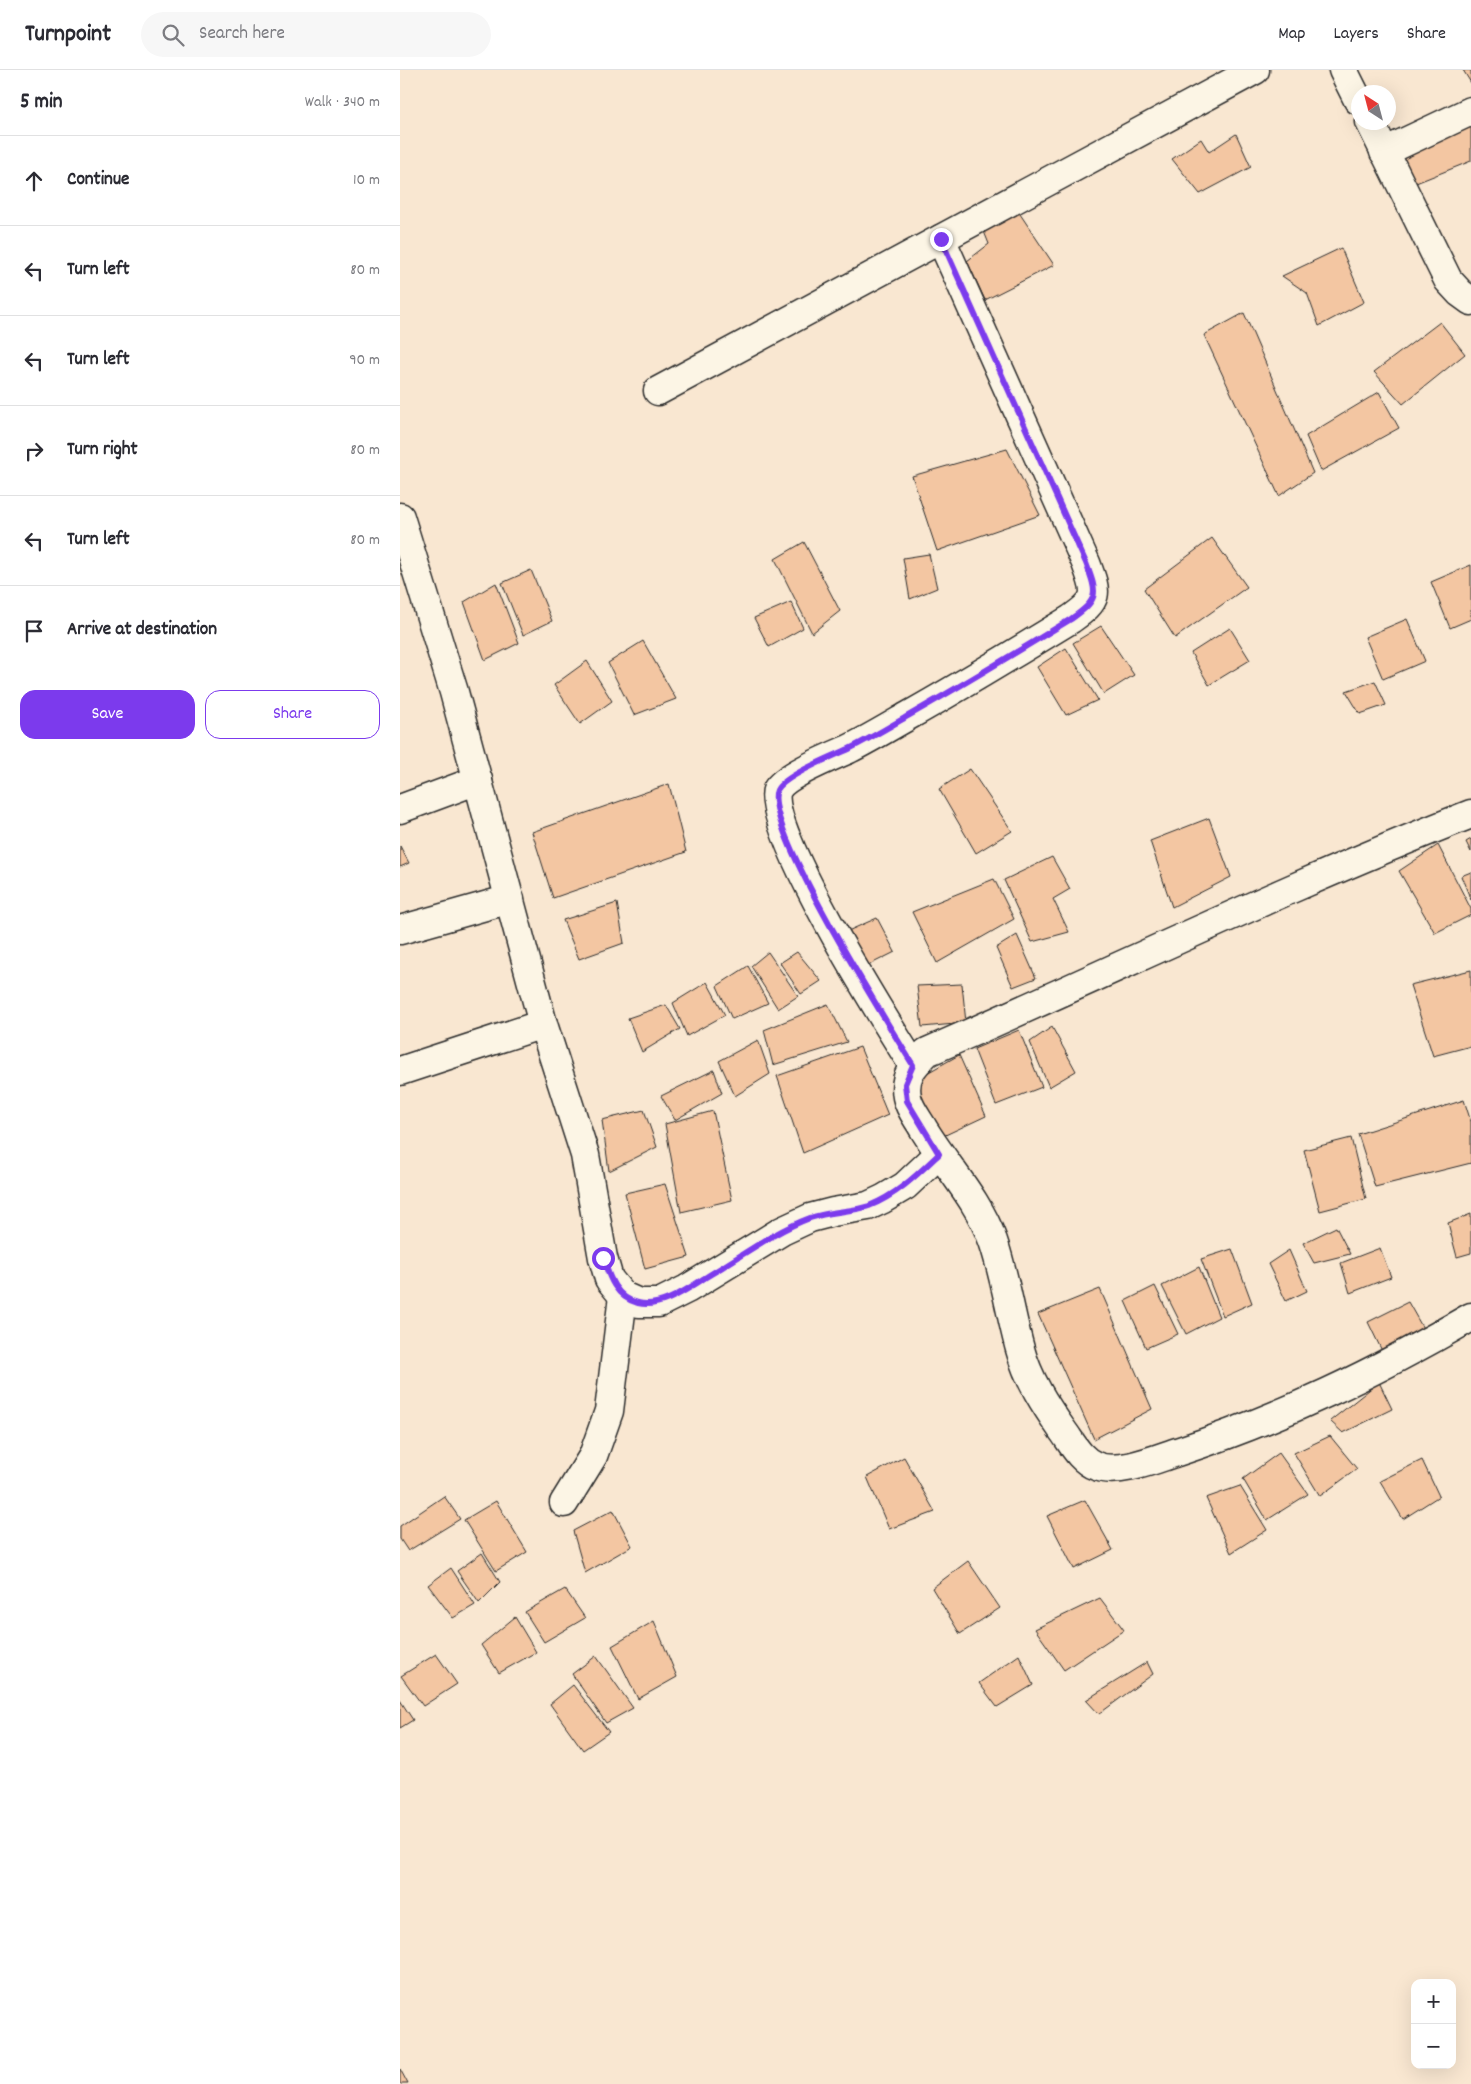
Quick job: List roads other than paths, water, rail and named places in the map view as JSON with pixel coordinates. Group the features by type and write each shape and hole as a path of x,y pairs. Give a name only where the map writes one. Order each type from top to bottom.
{"street":[{"path":"658,391 1255,70"},
{"path":"1343,70 1351,86"},
{"path":"1384,152 1471,111"},
{"path":"1374,130 1448,280 1460,293 1471,301"},
{"path":"913,1065 853,968 797,861 774,803 777,789 790,778 853,747 947,694 1071,619 1088,606 1094,596 1094,584 1086,563 941,239"},
{"path":"400,517 454,692 543,1024 585,1155 603,1258 609,1279 623,1296 639,1303 659,1302 687,1289 782,1231 810,1218 868,1206 883,1199 904,1186 939,1154"},
{"path":"400,809 478,780"},
{"path":"1471,814 1262,903 1066,992 927,1052 913,1065 905,1084 907,1101 939,1154 982,1214 993,1242 1020,1350 1031,1379 1044,1403 1079,1454 1096,1466 1114,1468 1141,1464 1235,1434 1356,1380 1471,1317"},
{"path":"400,930 510,899"},
{"path":"400,1071 543,1024"},
{"path":"564,1503 593,1456 610,1411 623,1296"}]}
